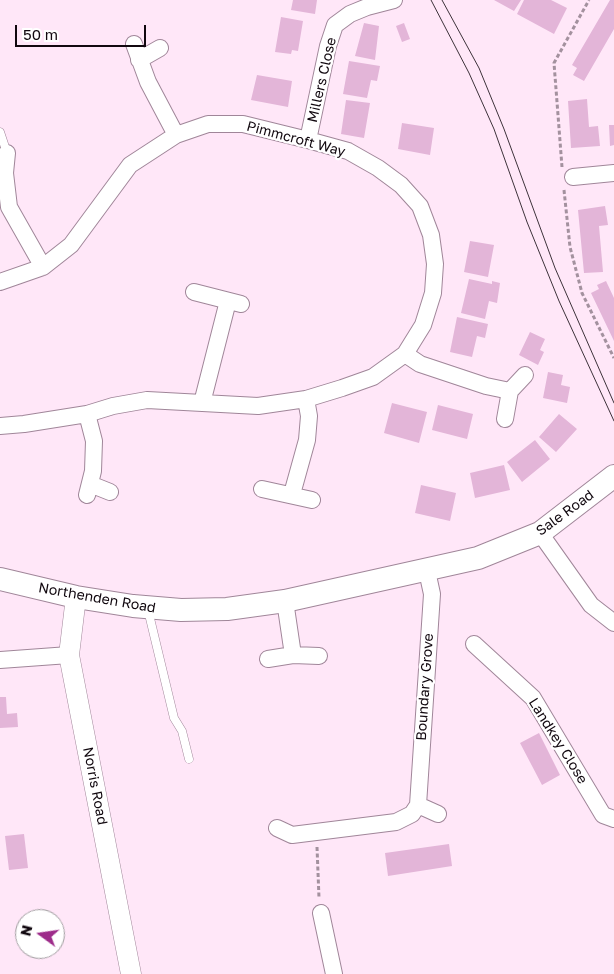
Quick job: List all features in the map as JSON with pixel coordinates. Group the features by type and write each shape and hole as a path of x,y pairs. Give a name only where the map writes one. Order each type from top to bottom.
{"main road":[{"name":"Sale Road","path":"457,564 478,558 540,533 614,476"},
{"name":"Northenden Road","path":"0,579 76,597 147,608 181,610 227,609 285,601 457,564"}],"street":[{"name":"Millers Close","path":"308,140 328,46 335,25 358,10 394,0"},
{"path":"134,44 139,60 176,135"},
{"path":"139,60 160,48"},
{"name":"Pimmcroft Way","path":"0,282 43,267 71,245 130,165 176,135 208,124 243,124 308,140 348,151 378,168 401,185 420,206 431,235 435,264 433,293 423,324 405,354 373,377 306,398 258,406 148,400 113,406 87,414 0,426"},
{"path":"7,153 3,174 10,207 43,267"},
{"path":"573,177 614,173"},
{"path":"194,292 235,303 202,404"},
{"path":"405,354 420,364 510,392"},
{"path":"505,419 510,392 526,374"},
{"path":"292,494 306,440 309,416 306,398"},
{"path":"87,414 94,441 89,490 110,492"},
{"path":"262,489 292,494 312,500"},
{"path":"540,533 591,605 614,622"},
{"name":"Boundary Grove","path":"418,805 432,594 426,571"},
{"name":"Norris Road","path":"76,597 70,655 131,974"},
{"path":"285,601 293,655"},
{"name":"Landkey Close","path":"474,644 533,698 603,815 614,819"},
{"path":"0,660 70,655"},
{"path":"268,659 293,655 319,656"},
{"path":"277,828 292,835 396,822 412,814 418,805 438,814"},
{"path":"322,913 334,974"}],"lane":[{"path":"0,132 7,153"},
{"path":"147,608 174,718 182,731 188,759"}],"path":[{"path":"315,832 322,913"}],"building":[{"path":"293,0 317,0 315,14 291,10"},
{"path":"494,0 521,0 514,11"},
{"path":"524,0 551,0 567,8 554,34 517,14"},
{"path":"610,0 614,0 614,29 584,81 573,75 577,68 572,65"},
{"path":"281,17 303,21 298,51 292,50 291,54 275,52"},
{"path":"364,23 379,26 375,60 355,56"},
{"path":"404,23 410,39 402,42 396,26"},
{"path":"349,61 380,66 377,81 371,80 367,98 343,94"},
{"path":"257,75 292,81 288,107 251,100"},
{"path":"587,99 589,127 598,126 600,146 571,148 568,101"},
{"path":"346,100 370,103 364,138 341,134"},
{"path":"402,123 434,128 430,155 398,149"},
{"path":"609,125 614,125 614,145 610,146"},
{"path":"605,206 608,225 599,226 603,272 584,273 578,210"},
{"path":"470,241 494,245 488,277 464,272"},
{"path":"469,279 492,284 492,281 500,283 497,303 489,301 485,319 461,313"},
{"path":"606,281 614,298 614,341 591,293 599,289 597,285"},
{"path":"457,317 488,324 485,338 477,336 472,357 450,352"},
{"path":"530,332 545,339 540,350 544,352 538,365 519,355"},
{"path":"548,372 563,375 561,385 570,387 567,403 543,398"},
{"path":"392,403 427,412 419,443 384,433"},
{"path":"438,405 473,414 467,439 432,430"},
{"path":"559,414 577,429 556,452 539,437"},
{"path":"535,440 550,459 522,482 507,462"},
{"path":"504,465 510,490 475,498 470,473"},
{"path":"421,485 456,493 450,521 415,513"},
{"path":"0,697 6,697 7,714 17,713 18,727 0,728"},
{"path":"539,733 560,775 542,785 520,743"},
{"path":"24,834 28,868 9,870 5,836"},
{"path":"449,844 452,866 388,876 385,853"}],"tram line":[{"path":"431,0 469,73 494,129 527,222 559,301 614,421"},
{"path":"442,0 479,68 504,129 555,268 614,403"}]}
